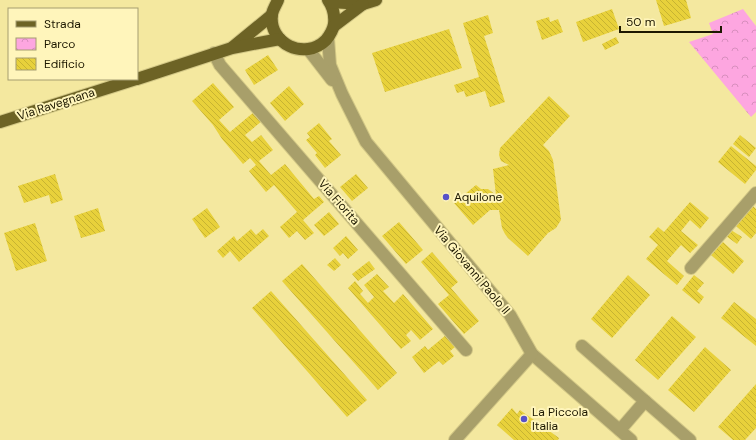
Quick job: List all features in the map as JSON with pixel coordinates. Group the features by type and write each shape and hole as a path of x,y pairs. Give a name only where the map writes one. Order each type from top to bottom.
{"main road":[{"name":"Via Ravegnana","path":"232,48 272,15 278,0"},
{"path":"272,15 272,24 280,40 293,48 301,50 308,49 323,43 328,38 334,26 363,4 376,0"},
{"path":"334,26 334,14 329,1 363,4"},
{"name":"Via Ravegnana","path":"138,78 232,48 280,40"},
{"name":"Via Ravegnana","path":"0,122 133,80"}],"street":[{"name":"Via Giovanni Paolo II","path":"328,38 330,65 342,94 366,142 510,315 532,354 631,440"},
{"name":"Via Giovanni Paolo II","path":"308,49 342,94"},
{"name":"Via Fiorita","path":"214,53 220,65 466,350"},
{"path":"691,268 756,192"},
{"path":"582,346 690,440"},
{"path":"455,440 532,354"},
{"path":"620,430 645,401"}],"green space":[{"path":"743,9 756,26 756,112 751,117 689,42 713,34 709,23"}],"building":[{"path":"656,0 686,0 691,18 664,26"},
{"path":"612,9 619,29 583,42 576,22"},
{"path":"488,15 493,33 484,36 505,102 490,107 485,91 466,97 464,91 457,93 454,85 479,77 463,23"},
{"path":"549,17 550,22 558,19 563,32 542,40 536,21"},
{"path":"449,29 462,68 385,92 372,53"},
{"path":"616,37 619,43 605,50 602,44"},
{"path":"268,55 278,70 254,85 245,70"},
{"path":"213,83 234,107 219,120 230,132 254,112 262,121 245,135 252,142 261,135 273,150 259,161 271,175 285,164 314,199 319,196 324,202 303,220 314,233 305,240 297,231 289,238 280,227 297,212 274,185 266,192 249,171 256,165 250,158 243,164 222,139 213,125 192,101"},
{"path":"289,86 304,104 285,121 270,103"},
{"path":"549,96 570,116 543,145 549,151 553,160 561,220 556,228 548,233 528,256 505,234 502,228 499,210 490,210 473,225 454,203 476,185 481,189 488,189 496,195 493,169 509,165 501,161 499,155 500,148"},
{"path":"319,123 332,139 329,141 341,155 325,168 315,155 317,153 306,140 310,137 307,133"},
{"path":"740,135 756,148 749,157 733,144"},
{"path":"731,146 756,166 756,170 745,184 718,162"},
{"path":"55,174 63,200 51,204 49,195 24,203 18,186"},
{"path":"356,174 368,188 352,201 340,187"},
{"path":"690,202 709,218 700,229 690,220 681,231 698,245 690,253 681,245 667,261 684,276 677,285 646,259 658,245 649,237 658,227 664,232"},
{"path":"753,206 756,209 756,233 751,239 736,226"},
{"path":"98,208 105,231 81,238 74,216"},
{"path":"207,208 220,227 205,238 192,219"},
{"path":"329,212 339,224 324,236 314,225"},
{"path":"399,222 423,250 406,264 382,236"},
{"path":"35,223 47,261 16,271 4,233"},
{"path":"251,229 256,235 263,229 269,236 239,262 230,251 223,258 217,251 234,236 237,241"},
{"path":"731,230 742,237 737,244 726,236"},
{"path":"346,236 358,250 348,259 343,253 340,256 333,248"},
{"path":"723,242 744,261 733,274 711,255"},
{"path":"432,252 458,282 451,288 479,321 464,334 438,304 449,295 421,262"},
{"path":"335,258 341,265 334,271 327,265"},
{"path":"369,261 375,269 358,281 352,274"},
{"path":"302,264 397,373 378,390 282,281"},
{"path":"377,274 389,287 383,291 394,303 403,294 433,329 420,340 411,330 406,335 411,341 401,349 348,288 355,281 363,291 360,294 368,303 374,297 364,285"},
{"path":"628,275 650,295 612,338 591,319"},
{"path":"694,275 704,283 697,291 704,297 699,304 682,290"},
{"path":"271,291 367,400 347,417 252,308"},
{"path":"734,302 756,319 756,346 721,318"},
{"path":"672,316 696,337 658,380 635,360"},
{"path":"446,335 455,347 450,351 454,356 443,365 439,361 424,373 412,357 425,346 428,350"},
{"path":"705,347 731,370 694,412 668,390"},
{"path":"756,384 756,428 745,440 733,440 718,427"},
{"path":"512,408 517,414 520,410 559,438 558,440 514,440 497,425"}],"place":[{"name":"Aquilone","path":"446,197"},
{"name":"La Piccola Italia","path":"524,419"}]}
